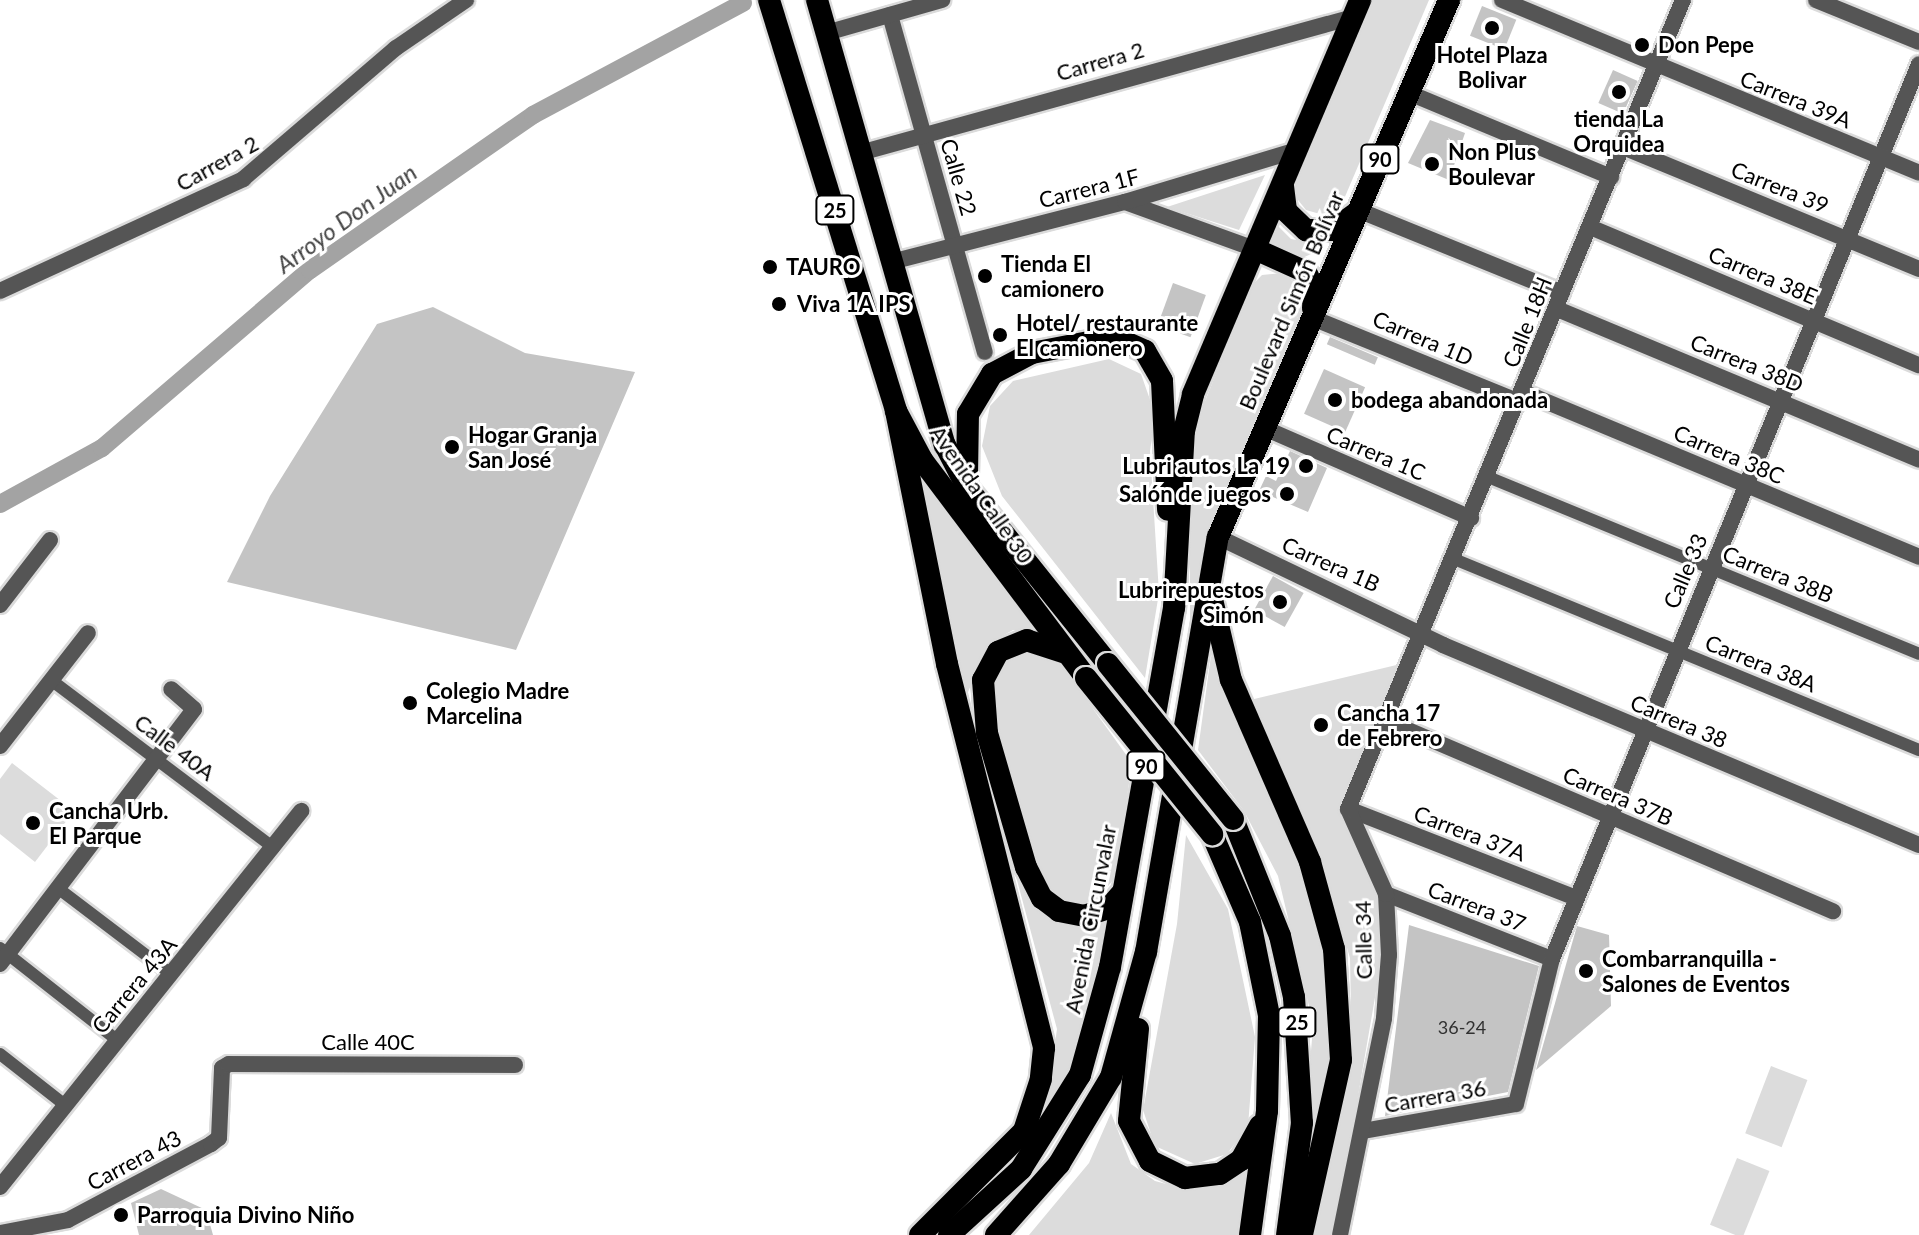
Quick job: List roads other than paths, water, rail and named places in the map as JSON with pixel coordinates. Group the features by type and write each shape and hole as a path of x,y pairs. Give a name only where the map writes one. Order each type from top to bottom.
{"highway":[{"name":"Avenida Calle 30","path":"769,0 896,411 922,460 1066,654 1212,834 1250,922 1262,968 1270,1047 1267,1111"},
{"name":"Avenida Calle 30","path":"817,0 928,394 968,489 1233,819 1270,906 1294,997 1302,1123 1287,1235"},
{"name":"Boulevard Simón Bolívar","path":"1209,580 1218,537 1310,317 1449,0"},
{"name":"90","path":"1175,564 1193,394 1357,8"},
{"path":"1283,180 1286,211 1306,230 1333,230 1357,212"},
{"path":"1255,249 1306,272 1315,296 1310,317"},
{"path":"968,489 966,424 992,374 1022,356 1077,341 1131,341 1149,356 1164,390 1163,466 1175,564"},
{"path":"896,411 947,664 1044,1048 1041,1079 1024,1131 920,1235"},
{"name":"Avenida Circunvalar","path":"949,1235 1021,1169 1080,1075 1123,892 1174,608 1175,564"},
{"path":"1209,580 1231,680 1310,862 1334,949 1341,1060 1302,1235"},
{"name":"90","path":"996,1235 1059,1164 1105,1088 1146,952 1209,580"},
{"path":"1066,654 1027,640 998,652 983,680 987,733 1030,878 1042,898 1059,911 1084,916 1109,908 1123,892"},
{"path":"1146,952 1128,1104 1132,1132 1144,1154 1185,1178 1220,1174 1241,1160 1267,1111"},
{"name":"25","path":"1250,1235 1267,1111"}],"street":[{"name":"Carrera 2","path":"0,291 243,179 396,48 466,0"},
{"path":"826,33 942,0"},
{"name":"Carrera 39A","path":"1502,0 1919,173"},
{"name":"Calle 18H","path":"1387,721 1683,0"},
{"path":"1816,0 1919,42"},
{"name":"Carrera 2","path":"860,153 1357,8"},
{"name":"Calle 22","path":"890,15 985,352"},
{"name":"Calle 33","path":"1516,1104 1552,959 1643,730 1919,64"},
{"path":"1409,93 1611,177"},
{"name":"Carrera 39","path":"1623,147 1919,269"},
{"name":"Carrera 1F","path":"891,262 1125,202 1297,150"},
{"path":"1125,202 1255,249"},
{"path":"1357,212 1559,301"},
{"name":"Carrera 38E","path":"1590,227 1919,365"},
{"name":"Carrera 38D","path":"1559,301 1919,460"},
{"name":"Carrera 1D","path":"1310,317 1521,397"},
{"name":"Carrera 38C","path":"1521,397 1744,484 1919,557"},
{"name":"Carrera 1C","path":"1264,428 1471,518"},
{"name":"Carrera 38B","path":"1488,477 1919,654"},
{"name":"Carrera 1B","path":"1218,537 1425,631"},
{"path":"0,605 50,540"},
{"name":"Carrera 38A","path":"1454,559 1919,750"},
{"name":"Carrera 38","path":"1425,631 1643,730 1919,845"},
{"path":"0,746 88,633"},
{"name":"Calle 40A","path":"51,680 159,758 274,848"},
{"path":"117,1040 3,955 59,889 194,709 171,689"},
{"path":"1348,809 1387,721"},
{"name":"Carrera 37B","path":"1387,721 1833,911"},
{"name":"Calle 34","path":"1340,1235 1384,1018 1386,894 1348,809"},
{"name":"Carrera 37A","path":"1348,809 1576,898"},
{"name":"Carrera 43A","path":"0,1187 301,811"},
{"path":"59,889 171,974"},
{"name":"Carrera 37","path":"1386,894 1552,959"},
{"path":"0,1054 65,1105"},
{"name":"Calle 40C","path":"222,1068 515,1065"},
{"name":"Carrera 43","path":"0,1233 68,1220 211,1144 219,1138 222,1068"},
{"name":"Carrera 36","path":"1363,1131 1516,1104"}],"waterway":[{"name":"Arroyo Don Juan","path":"0,504 102,448 310,270 533,115 743,3"}],"place":[{"name":"Hotel Plaza Bolivar","path":"1492,28"},
{"name":"Don Pepe","path":"1642,45"},
{"name":"tienda La Orquidea","path":"1619,92"},
{"name":"Non Plus Boulevar","path":"1432,164"},
{"name":"TAURO","path":"770,267"},
{"name":"Tienda El camionero","path":"985,276"},
{"name":"Viva 1A IPS","path":"779,304"},
{"name":"Hotel/ restaurante El camionero","path":"1000,335"},
{"name":"bodega abandonada","path":"1335,400"},
{"name":"Hogar Granja San José","path":"452,447"},
{"name":"Lubri autos La 19","path":"1306,466"},
{"name":"Salón de juegos","path":"1287,494"},
{"name":"Lubrirepuestos Simón","path":"1280,602"},
{"name":"Colegio Madre Marcelina","path":"410,703"},
{"name":"Cancha 17 de Febrero","path":"1321,725"},
{"name":"Cancha Urb. El Parque","path":"33,823"},
{"name":"Combarranquilla - Salones de Eventos","path":"1586,971"},
{"name":"Parroquia Divino Niño","path":"121,1215"}]}
